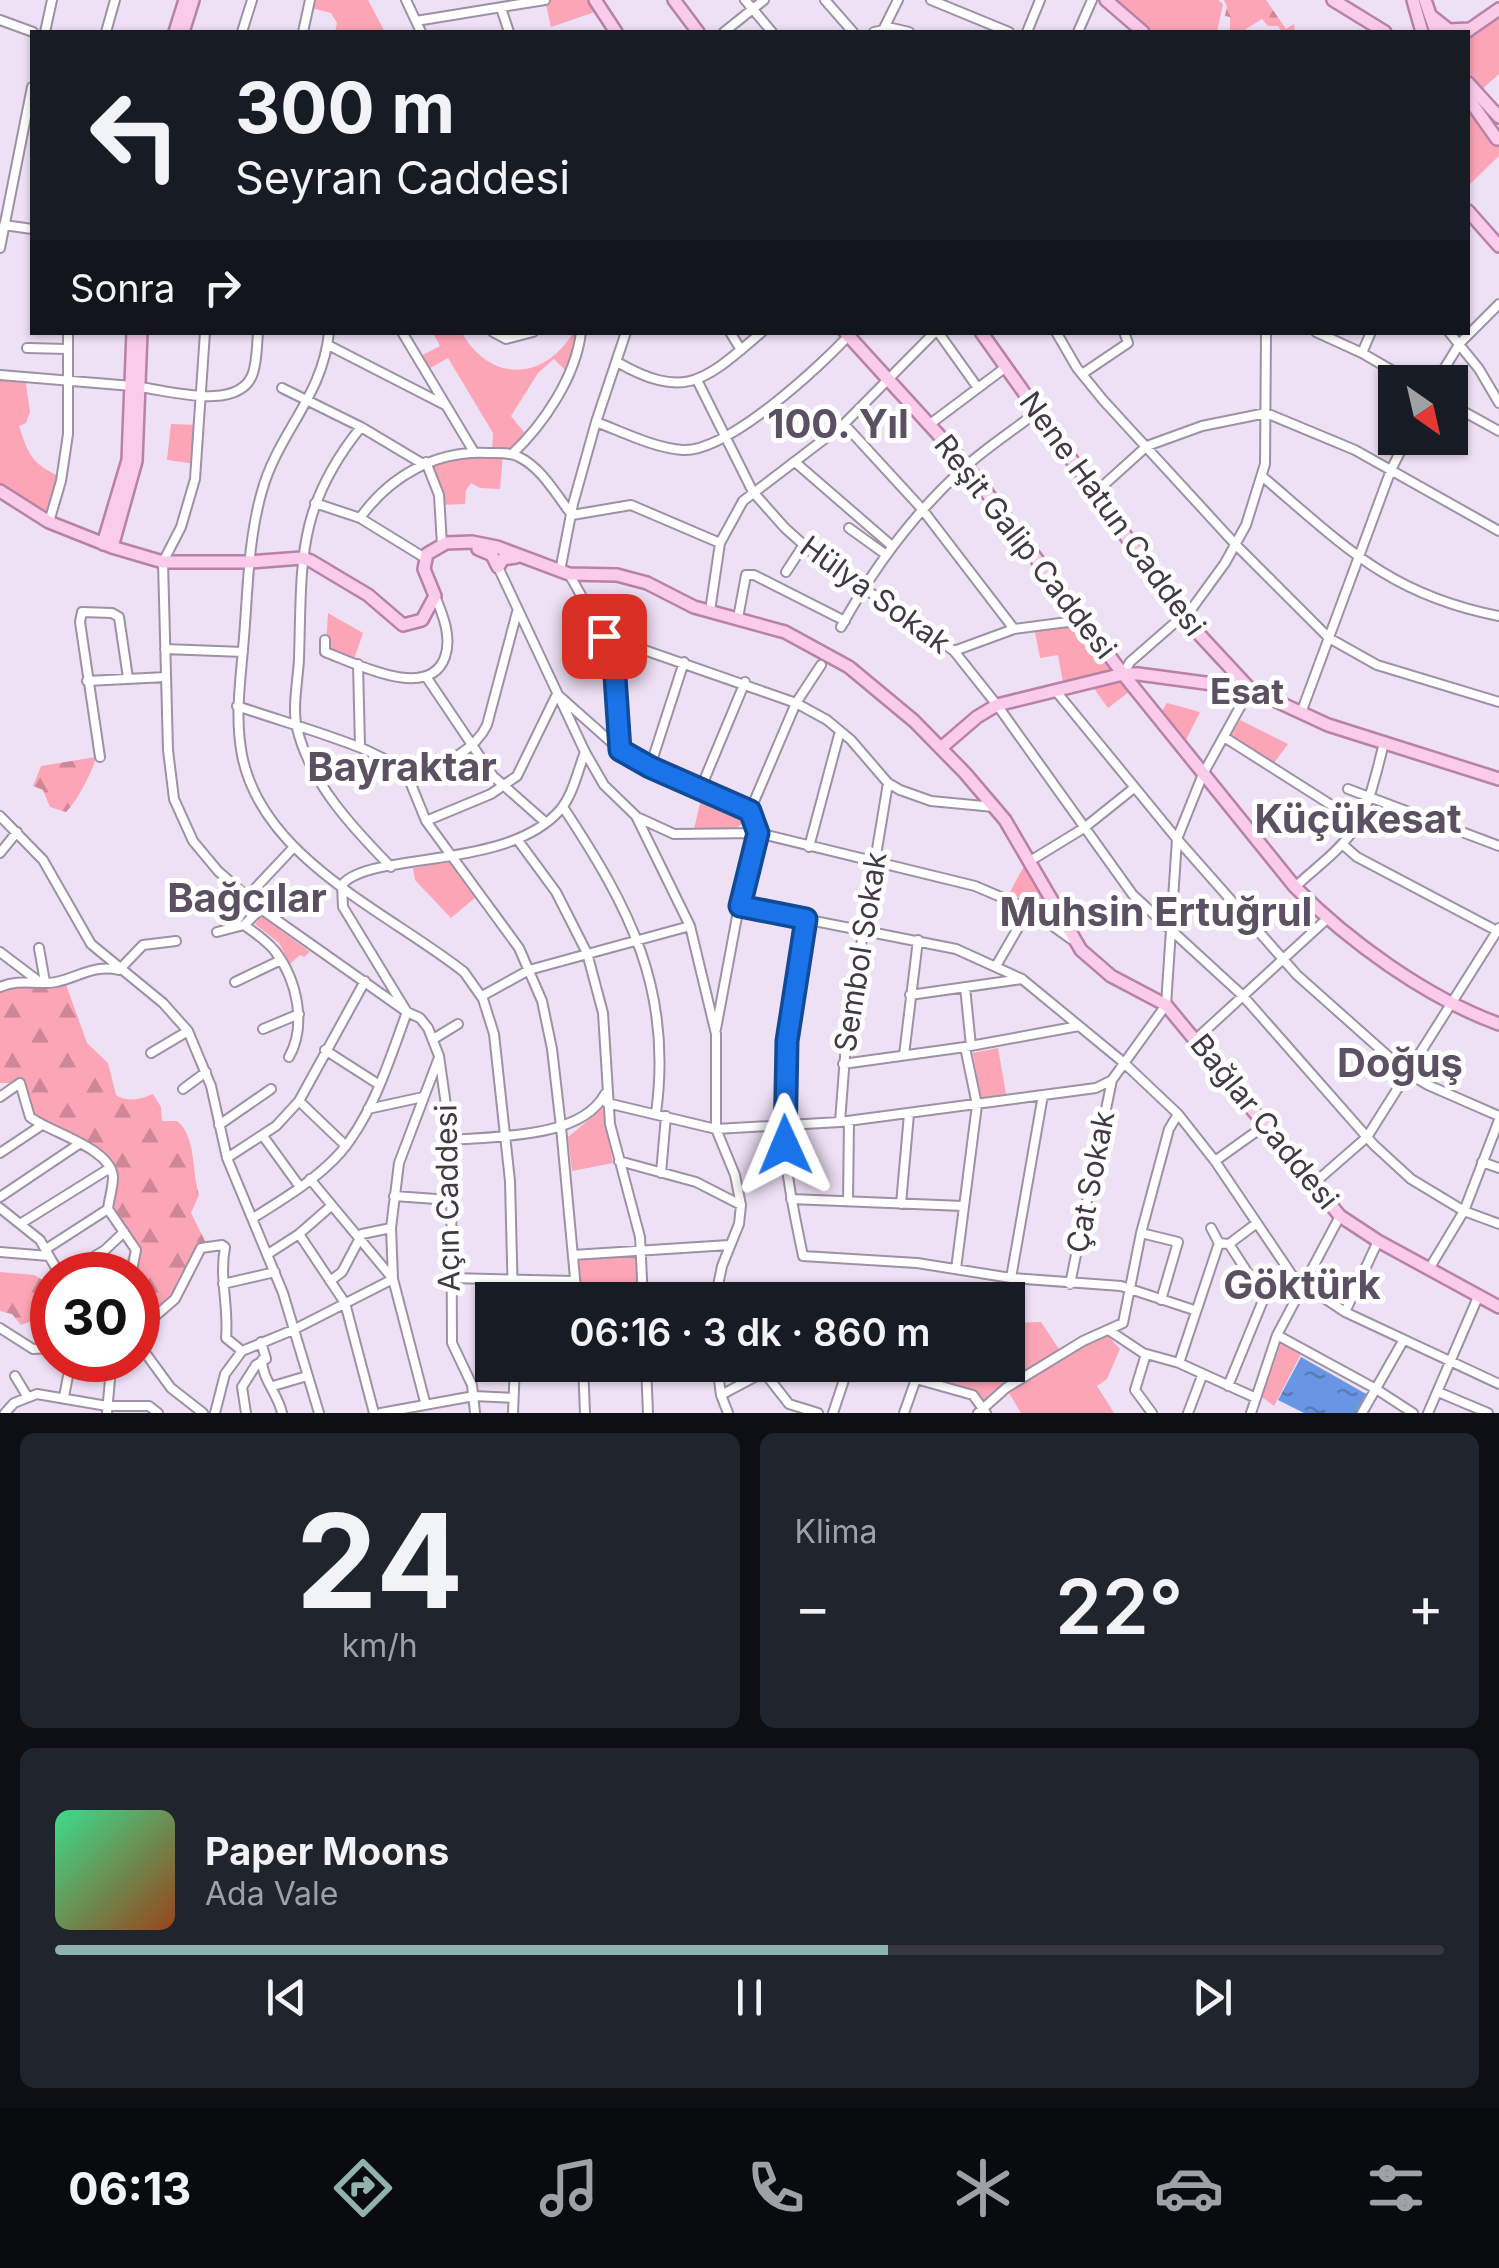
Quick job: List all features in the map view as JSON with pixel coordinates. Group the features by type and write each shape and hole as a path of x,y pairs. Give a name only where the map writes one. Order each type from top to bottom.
{"main road":[{"path":"176,30 185,0"},
{"path":"185,30 193,0"},
{"path":"596,0 612,30"},
{"path":"674,0 696,30"},
{"path":"1106,0 1141,30"},
{"path":"1324,0 1373,30"},
{"path":"1333,0 1382,30"},
{"path":"1419,0 1449,30"},
{"path":"1419,0 1422,30"},
{"path":"1419,0 1432,30"},
{"path":"1468,30 1499,8"},
{"path":"1430,15 1433,30"},
{"path":"1470,91 1499,117"},
{"path":"1470,92 1498,136"},
{"path":"1470,214 1499,246"},
{"path":"108,545 136,462 134,335"},
{"path":"136,387 141,335"},
{"name":"Reşit Galip Caddesi","path":"850,335 966,465 1123,674 1296,886 1328,918 1450,1002 1499,1024"},
{"name":"Nene Hatun Caddesi","path":"983,335 1184,618 1250,689"},
{"path":"4,493 49,522 163,562 302,558 368,595 403,625 422,620 434,596 424,558 442,545 485,551 498,567 507,557 525,558"},
{"name":"Bağlar Caddesi","path":"442,545 472,542 564,572 636,580 694,607 785,632 848,667 892,701 994,806 1075,942 1101,969 1166,1005 1340,1216 1499,1307"},
{"path":"941,748 997,705 1123,674 1250,689 1300,714 1499,778"}],"street":[{"path":"45,30 52,0"},
{"path":"107,30 116,0"},
{"path":"243,30 252,0"},
{"path":"303,30 310,0"},
{"path":"406,0 420,30"},
{"path":"416,22 489,5 502,8 546,0"},
{"path":"745,0 770,30"},
{"path":"726,30 764,0"},
{"path":"824,0 851,30"},
{"path":"880,30 898,0"},
{"path":"931,0 1004,30"},
{"path":"1027,30 1040,0"},
{"path":"1079,30 1092,0"},
{"path":"502,8 508,30"},
{"path":"0,20 30,31"},
{"path":"0,248 30,96"},
{"path":"0,175 14,179"},
{"path":"4,225 30,229"},
{"path":"1470,333 1499,304"},
{"path":"49,522 65,458 68,335"},
{"path":"205,335 195,479 181,527 163,562 169,768 182,821 193,841 246,898 406,1012 420,1018 435,1038 458,1024"},
{"path":"0,375 227,396 249,381 258,335"},
{"path":"329,335 318,383 272,459 261,494 249,562 237,706 242,758 254,791 292,848 464,972 482,996 494,1034 505,1135 512,1280"},
{"path":"404,335 474,452"},
{"path":"498,335 506,340 523,335"},
{"path":"512,454 533,432 576,363 581,335"},
{"path":"620,750 614,662 604,636 564,572 572,515 596,422 625,335"},
{"path":"732,335 741,350"},
{"path":"617,362 664,384 696,380 758,335"},
{"path":"596,422 682,450 710,446 758,415 848,335"},
{"path":"710,610 720,543 735,512 753,492 844,424 934,335"},
{"path":"939,335 978,388"},
{"path":"1058,335 1082,374 1236,545 1329,638 1377,665 1499,702"},
{"path":"1082,374 1128,343 1125,335"},
{"path":"1123,674 1130,662 1184,618 1236,545 1263,477 1266,335"},
{"path":"1323,335 1384,365"},
{"path":"1362,352 1370,335"},
{"path":"1452,335 1499,403"},
{"path":"1446,365 1468,335"},
{"path":"328,346 445,405"},
{"path":"28,348 68,349"},
{"path":"930,424 1006,367"},
{"name":"Hülya Sokak","path":"696,380 753,492 804,546 954,651 1133,896 1243,996 1367,1137 1411,1179 1464,1211 1499,1224"},
{"path":"282,388 425,463 440,506 442,545"},
{"path":"738,618 746,575 754,575 843,624 886,554 922,509 966,465 1038,411"},
{"path":"1096,492 1147,446 1202,426 1266,413 1335,440 1499,531"},
{"path":"1468,414 1499,431"},
{"path":"844,424 922,509 1014,629"},
{"path":"361,428 325,477 302,558 296,726 322,783 341,813 391,866"},
{"path":"360,518 396,480 425,463 474,452 522,458 539,472 572,515"},
{"path":"1300,714 1398,455"},
{"path":"795,462 892,546"},
{"path":"1263,477 1358,558 1391,580 1424,595 1499,616"},
{"path":"315,503 360,518 424,558"},
{"path":"572,515 631,505 720,543"},
{"path":"849,528 886,554"},
{"path":"786,572 804,546"},
{"path":"498,567 584,752 604,784 636,816 690,926 716,1034"},
{"path":"325,640 325,652 400,678 427,678 436,672 447,649 444,620 434,596"},
{"path":"100,757 87,681 82,612 112,613 121,620 128,678"},
{"path":"237,706 360,747 404,767 429,767 472,748 487,725 518,612"},
{"path":"954,651 1014,629 1083,620"},
{"path":"604,636 745,682 796,703 862,750 888,783 932,801 994,806"},
{"path":"165,649 243,652"},
{"path":"650,767 684,662"},
{"path":"358,664 360,747"},
{"path":"719,1282 739,1224 741,1205 735,1175 716,1128 716,1034 758,833 750,811 796,703 820,665"},
{"path":"87,681 166,677"},
{"path":"427,678 472,748 505,787 545,822"},
{"path":"700,790 745,682"},
{"path":"608,1104 716,1128 783,1126 976,1105 1096,1088 1112,1080 1166,1005 1177,839 1203,774 1250,689"},
{"path":"1055,690 1282,959 1406,1072 1499,1118 1464,1211 1430,1270"},
{"path":"557,694 620,750 750,811"},
{"path":"426,821 505,787 517,776 557,694"},
{"path":"808,847 840,731"},
{"path":"1224,737 1358,822"},
{"path":"1296,886 1342,844 1358,822 1384,744"},
{"path":"322,871 335,875 357,873 495,848 545,822 563,807 584,752"},
{"path":"404,767 426,821 520,948 546,1016 562,1127 574,1282 450,1278"},
{"name":"Sembol Sokak","path":"848,1202 843,1064 888,783"},
{"path":"1030,861 1084,828 1134,788"},
{"path":"1348,789 1499,846"},
{"path":"563,807 611,883 639,939 657,1004 661,1173"},
{"path":"0,816 50,871 91,944 162,1003 188,1031 206,1072 227,1158 275,1272 319,1413"},
{"path":"636,816 674,834 758,833 975,886 1029,909 1075,942"},
{"path":"0,853 17,832"},
{"path":"517,838 556,892 587,953 603,1013 608,1104 641,1251 643,1282"},
{"path":"1312,1185 1367,1137 1498,930 1349,853 1342,844"},
{"path":"246,898 292,848"},
{"path":"253,1218 310,1180 346,1146 368,1109 406,1012 341,899 342,885 357,873"},
{"path":"348,916 350,906 364,900"},
{"path":"740,906 956,949 1022,979 1124,1062 1178,1114 1302,1284 1345,1312 1499,1384"},
{"path":"216,932 244,925 261,909"},
{"path":"996,966 1029,909"},
{"path":"1196,1039 1328,918"},
{"path":"806,919 787,1041 783,1126 791,1200 803,1256 1120,1286 1194,1310"},
{"path":"244,925 274,950 295,994 298,1035 289,1057"},
{"path":"482,996 529,970 690,926"},
{"path":"904,1055 918,940"},
{"path":"119,970 140,946 176,941"},
{"path":"39,948 41,981"},
{"path":"0,952 41,981"},
{"path":"235,982 281,960"},
{"path":"0,987 53,983 98,968 119,970"},
{"path":"910,995 1022,979"},
{"path":"227,1158 262,1136 300,1101 364,981"},
{"path":"956,1269 976,1105 965,987"},
{"path":"1138,991 1161,994 1169,988"},
{"path":"263,1029 298,1014"},
{"path":"843,1064 968,1047 1079,1026"},
{"path":"151,1053 188,1031"},
{"name":"Açın Caddesi","path":"435,1038 450,1140 452,1344 474,1396 475,1413"},
{"path":"325,1050 378,1084"},
{"path":"425,1402 393,1279 391,1228 399,1163 439,1056"},
{"path":"183,1089 206,1072"},
{"name":"Çat Sokak","path":"1070,1284 1112,1080"},
{"path":"0,1096 20,1083 29,1115 99,1154 112,1176 108,1210 136,1252"},
{"path":"219,1125 271,1089"},
{"path":"450,1140 562,1127 591,1111 607,1090"},
{"path":"1011,1278 1043,1095"},
{"path":"368,1109 423,1096"},
{"path":"300,1101 346,1146"},
{"path":"901,1204 909,1114"},
{"path":"982,1411 994,1395 1083,1341 1124,1324 1141,1232 1168,1129 1178,1114"},
{"path":"0,1154 42,1125"},
{"path":"1215,1162 1264,1126"},
{"path":"262,1136 300,1186"},
{"path":"0,1197 79,1144"},
{"path":"618,1161 711,1187 741,1205"},
{"path":"1482,1162 1499,1168"},
{"path":"20,1224 110,1168"},
{"path":"310,1180 393,1279"},
{"path":"394,1196 450,1200"},
{"path":"791,1200 963,1206"},
{"path":"268,1254 331,1206"},
{"path":"0,1208 46,1252"},
{"path":"48,1252 108,1210"},
{"path":"1252,1413 1278,1335 1340,1216"},
{"path":"1219,1243 1230,1244 1257,1223"},
{"path":"330,1281 342,1272 359,1238 367,1232 391,1228"},
{"path":"1179,1363 1219,1243 1211,1228"},
{"path":"102,1252 124,1232"},
{"path":"1141,1232 1178,1242 1161,1300"},
{"path":"299,1234 345,1303 378,1413 474,1396 513,1398"},
{"path":"1345,1312 1378,1241"},
{"path":"160,1314 168,1308 201,1248 217,1244 225,1247 226,1338 242,1350"},
{"path":"1228,1386 1264,1298 1230,1244"},
{"path":"573,1256 729,1245"},
{"path":"0,1252 30,1253"},
{"path":"223,1284 275,1272"},
{"path":"215,1413 225,1374 242,1350 293,1330 393,1279"},
{"path":"1428,1413 1478,1298"},
{"path":"0,1328 30,1348"},
{"path":"1110,1331 1146,1354 1179,1363 1256,1398"},
{"path":"1278,1335 1376,1388 1412,1413"},
{"path":"1362,1413 1403,1341"},
{"path":"246,1413 242,1387 266,1359 261,1342"},
{"path":"1146,1354 1135,1390 1152,1413"},
{"path":"262,1360 264,1374 282,1413"},
{"path":"160,1372 172,1388 202,1413"},
{"path":"16,1376 28,1396"},
{"path":"272,1386 307,1376"},
{"path":"1188,1413 1202,1376"},
{"path":"64,1396 67,1382"},
{"path":"107,1409 110,1382"},
{"path":"513,1382 513,1413"},
{"path":"584,1382 586,1413"},
{"path":"647,1382 648,1413"},
{"path":"719,1382 728,1413"},
{"path":"721,1395 745,1382"},
{"path":"772,1382 788,1404 818,1413"},
{"path":"833,1413 843,1382"},
{"path":"904,1413 915,1382"},
{"path":"928,1382 965,1391 980,1400 982,1411"},
{"path":"1438,1392 1488,1413"},
{"path":"4,1413 28,1396 64,1396 107,1409 142,1405 158,1413"},
{"path":"14,1403 17,1413"}],"green space":[{"path":"310,0 368,0 384,30 335,30 337,23 331,13 308,7"},
{"path":"545,0 595,0 601,10 551,27"},
{"path":"1109,0 1218,0 1223,4 1217,30 1145,30"},
{"path":"1224,0 1266,0 1286,29 1294,24 1295,30 1281,30 1278,26 1268,26 1262,19 1246,30 1230,30 1230,17 1225,16"},
{"path":"1499,13 1499,74 1480,91 1470,76 1470,35"},
{"path":"1470,101 1499,142 1499,156 1470,184"},
{"path":"434,335 464,335 487,361 517,370 547,361 572,335 580,335 569,374 554,359 538,373 511,416 528,437 519,447 503,454 500,489 480,488 471,483 465,504 440,505 426,462 492,453 493,433 448,358 425,371 417,358 440,346"},
{"path":"0,375 25,377 30,412 26,423 19,426 22,437 38,463 62,478 49,522 0,489"},
{"path":"171,424 199,425 196,464 167,460"},
{"path":"328,613 363,633 354,659 326,649"},
{"path":"1083,620 1134,688 1108,708 1090,683 1064,688 1058,655 1040,658 1034,627"},
{"path":"1167,703 1200,712 1184,744 1159,716"},
{"path":"1240,720 1288,744 1274,763 1230,737"},
{"path":"96,757 84,786 66,812 50,807 43,790 33,786 41,766"},
{"path":"702,795 743,812 741,825 694,829"},
{"path":"450,862 476,897 451,918 415,880 413,868"},
{"path":"1025,864 1045,900 1042,912 1010,892"},
{"path":"261,916 310,952 290,964 279,943 255,924"},
{"path":"64,979 87,1043 108,1063 116,1095 130,1100 153,1094 161,1107 162,1121 177,1121 187,1135 199,1195 191,1213 207,1245 201,1248 175,1299 160,1312 160,1252 129,1252 112,1201 113,1176 106,1161 30,1117 20,1083 0,1083 0,987"},
{"path":"998,1048 1006,1094 981,1098 973,1053"},
{"path":"603,1108 613,1163 572,1171 568,1137"},
{"path":"641,1251 642,1282 575,1282 573,1255"},
{"path":"0,1272 30,1275 30,1322 21,1325 12,1314 0,1311"},
{"path":"1025,1322 1041,1322 1063,1355 1083,1341 1106,1334 1120,1349 1107,1379 1097,1386 1114,1413 1021,1413 1006,1388 982,1407 979,1400 938,1383 1025,1382"},
{"path":"1281,1343 1302,1352 1274,1406 1262,1397"}],"water":[{"path":"1301,1357 1368,1395 1358,1413 1304,1413 1278,1400"}],"tunnel":[{"path":"1470,92 1499,126"}],"district":[{"name":"100. Yıl","path":"838,424"},
{"name":"Esat","path":"1247,692"},
{"name":"Bayraktar","path":"402,767"},
{"name":"Küçükesat","path":"1358,819"},
{"name":"Bağcılar","path":"247,898"},
{"name":"Muhsin Ertuğrul","path":"1156,912"},
{"name":"Doğuş","path":"1400,1063"},
{"name":"Göktürk","path":"1302,1285"}],"route":[{"path":"604,636 618,688 620,750 750,811 758,833 740,906 806,919 787,1041 785,1145"}]}
